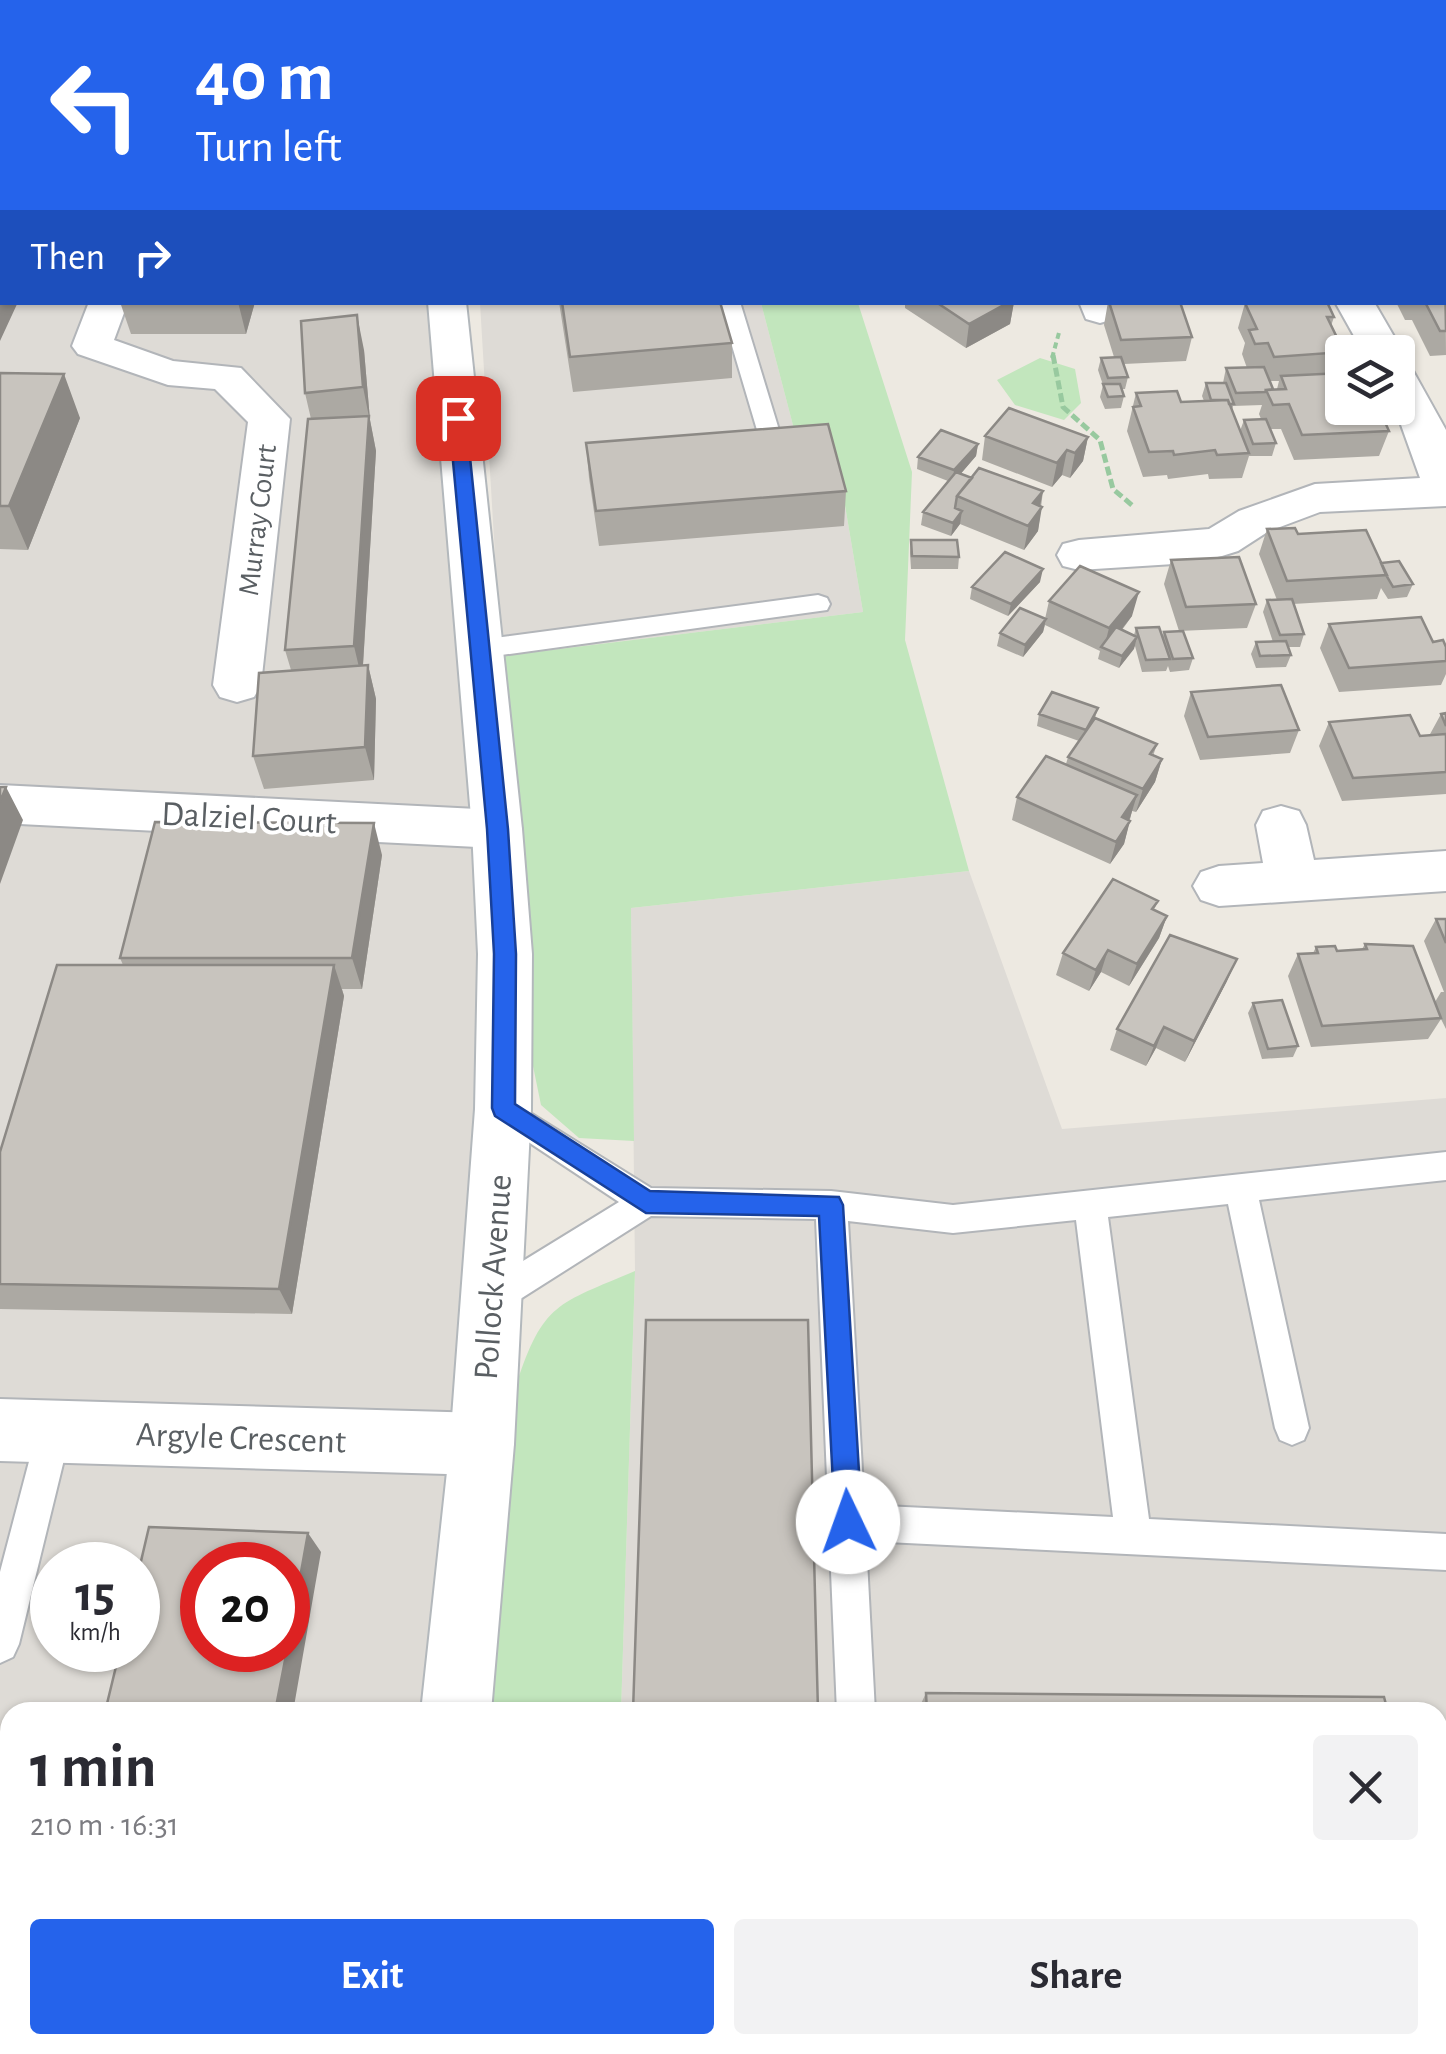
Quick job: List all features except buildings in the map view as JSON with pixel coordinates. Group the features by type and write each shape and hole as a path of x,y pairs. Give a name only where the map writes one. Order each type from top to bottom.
{"street":[{"name":"Murray Court","path":"107,305 92,346 168,372 227,377 269,419 237,685"},
{"name":"Pollock Avenue","path":"446,305 498,829 505,954 504,1108 488,1301 482,1444 457,1702"},
{"path":"1356,305 1373,335"},
{"path":"1079,554 1143,529 1190,548 1222,542 1254,521 1315,498 1446,492 1415,407"},
{"name":"Dalziel Court","path":"0,804 498,829"},
{"path":"1281,825 1292,879"},
{"path":"1219,886 1446,872"},
{"name":"Argyle Crescent","path":"27,1431 482,1444"}],"lane":[{"path":"729,305 768,430"},
{"path":"480,649 818,604"},
{"path":"504,1108 646,1202 831,1205 953,1220 1446,1166"},
{"path":"1241,1188 1292,1428"},
{"path":"488,1301 646,1202"},
{"path":"831,1205 856,1702"},
{"path":"1090,1205 1133,1535"},
{"path":"0,1644 27,1431"},
{"path":"848,1522 1446,1552"}],"path":[{"path":"1099,307 1062,322 1052,362 1062,407 1100,440 1113,489 1143,529"}],"shaded area":[{"path":"0,305 453,305 505,954 482,1444 457,1702 0,1702"},
{"path":"480,305 762,305 795,433 837,458 863,612 501,656"},
{"path":"969,871 1062,1129 1446,1098 1446,1702 621,1702 635,1271 631,908"}],"green space":[{"path":"762,305 859,305 912,472 905,640 969,871 631,908 634,1141 579,1138 541,1105 533,1066 526,911 501,656 863,612 837,458 795,433"},
{"path":"1040,358 1075,369 1081,403 1064,420 1015,405 997,380"},
{"path":"635,1271 621,1702 489,1702 516,1386 545,1321 588,1291"}],"route":[{"path":"458,418 498,829 505,954 504,1108 646,1202 831,1205 848,1522"}]}
